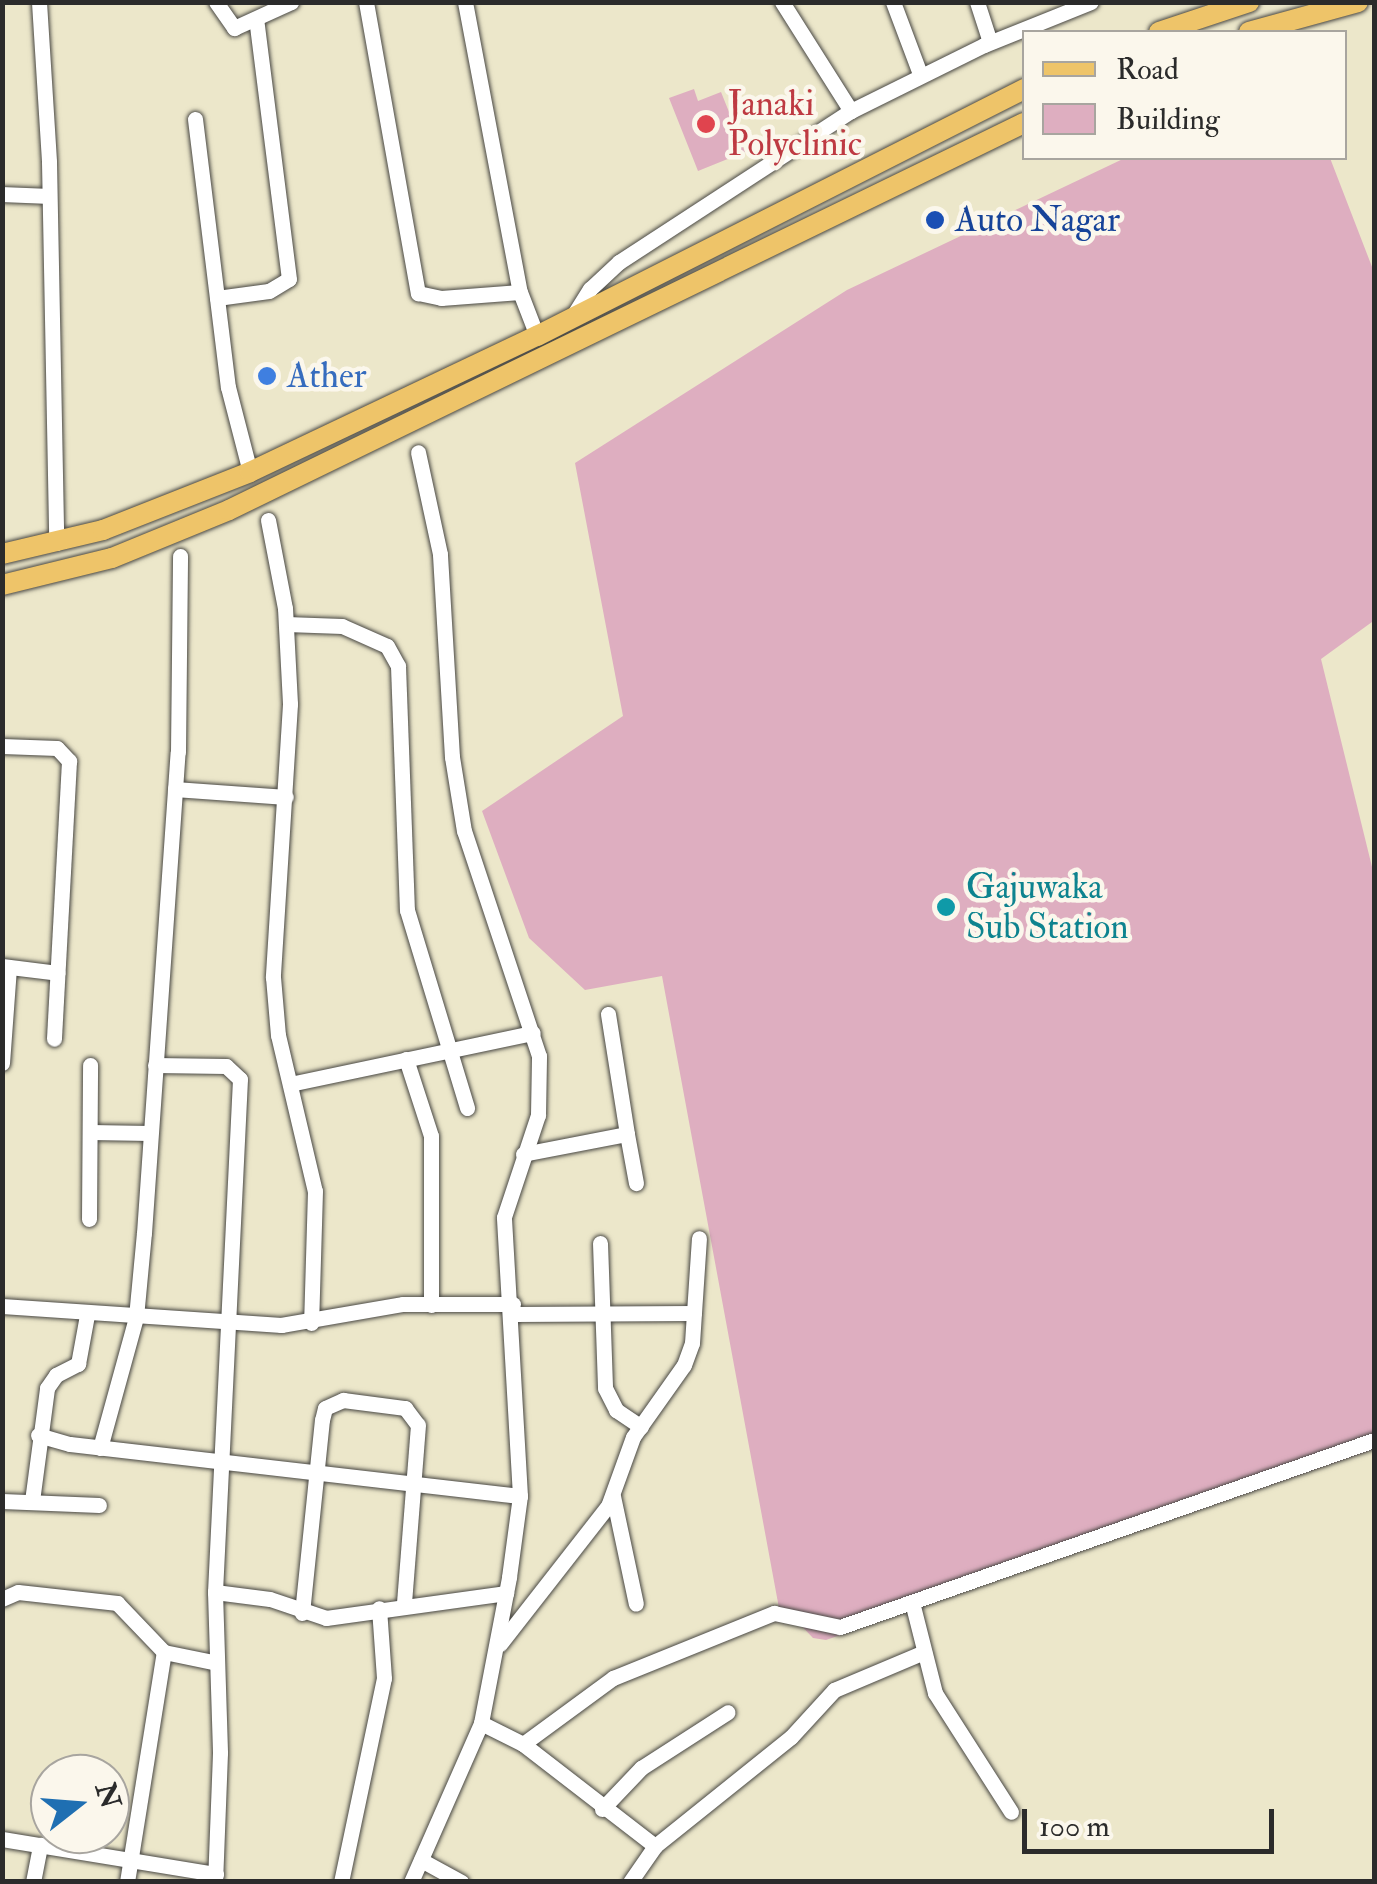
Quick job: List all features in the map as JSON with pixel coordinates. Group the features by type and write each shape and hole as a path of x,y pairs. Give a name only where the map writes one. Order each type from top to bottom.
{"main road":[{"path":"1165,30 1249,2"},
{"path":"1257,30 1358,2"},
{"path":"2,554 56,543 250,472 537,336 1022,90"},
{"path":"2,585 112,558 245,502 1022,125"}],"street":[{"path":"39,2 49,196 56,543"},
{"path":"216,2 234,28 291,2"},
{"path":"366,2 418,293 441,298 520,292"},
{"path":"465,2 520,292 537,336"},
{"path":"782,2 851,111"},
{"path":"892,2 920,74"},
{"path":"978,2 990,42"},
{"path":"571,319 590,289 620,262 851,111 990,42 1091,2"},
{"path":"217,298 270,291 290,279 256,19"},
{"path":"195,119 228,387 250,472"},
{"path":"2,194 49,196"},
{"path":"411,1882 481,1723 506,1593 520,1496 514,1309 504,1217 538,1115 539,1056 464,831 452,757 440,554 418,452"},
{"path":"268,520 286,624 286,797 272,977 318,1224 311,1324"},
{"path":"100,1448 136,1317 175,789 180,556"},
{"path":"286,624 342,626 386,646 398,666 407,910 467,1108"},
{"path":"2,746 57,748 69,762 54,1038"},
{"path":"175,789 286,797"},
{"path":"2,1063 6,966 58,973"},
{"path":"608,1014 636,1182"},
{"path":"290,1084 533,1033"},
{"path":"406,1059 432,1136 431,1305"},
{"path":"95,1854 215,1878 215,1592 224,1320 240,1079 226,1066 154,1064"},
{"path":"90,1066 90,1220"},
{"path":"90,1132 150,1133"},
{"path":"524,1154 627,1134"},
{"path":"497,1647 608,1506 641,1426 684,1365 694,1312 698,1238"},
{"path":"600,1243 608,1396 641,1426"},
{"path":"2,1306 87,1315 311,1324 388,1306 694,1312"},
{"path":"32,1501 38,1435 51,1380 82,1355 87,1315"},
{"path":"302,1613 325,1408 332,1402 394,1406 413,1413 418,1425 418,1482 404,1604"},
{"path":"38,1435 100,1448 520,1496"},
{"path":"523,1744 612,1678 774,1612 840,1627 1374,1440"},
{"path":"612,1492 636,1604"},
{"path":"2,1501 99,1505"},
{"path":"2,1599 18,1592 117,1603 164,1652 218,1663"},
{"path":"215,1592 270,1599 326,1618 404,1604 506,1593"},
{"path":"912,1602 934,1693 1011,1812"},
{"path":"341,1882 384,1678 379,1608"},
{"path":"127,1882 164,1652"},
{"path":"630,1882 654,1846 792,1737 834,1690 924,1652"},
{"path":"602,1809 641,1768 728,1712"},
{"path":"481,1723 523,1744 654,1846"},
{"path":"2,1839 30,1843"},
{"path":"34,1882 39,1854"},
{"path":"421,1860 461,1882"}],"building":[{"path":"694,89 698,101 721,92 745,152 698,171 669,98"},
{"name":"Gajuwaka Sub Station","path":"1121,160 1331,160 1374,272 1372,622 1321,659 1374,875 1374,1449 826,1640 813,1638 792,1616 781,1619 662,976 585,990 529,938 482,811 623,716 575,463 847,290"}],"place":[{"name":"Janaki Polyclinic","path":"706,124"},
{"name":"Auto Nagar","path":"935,220"},
{"name":"Ather","path":"267,376"},
{"name":"Gajuwaka Sub Station","path":"946,907"}]}
